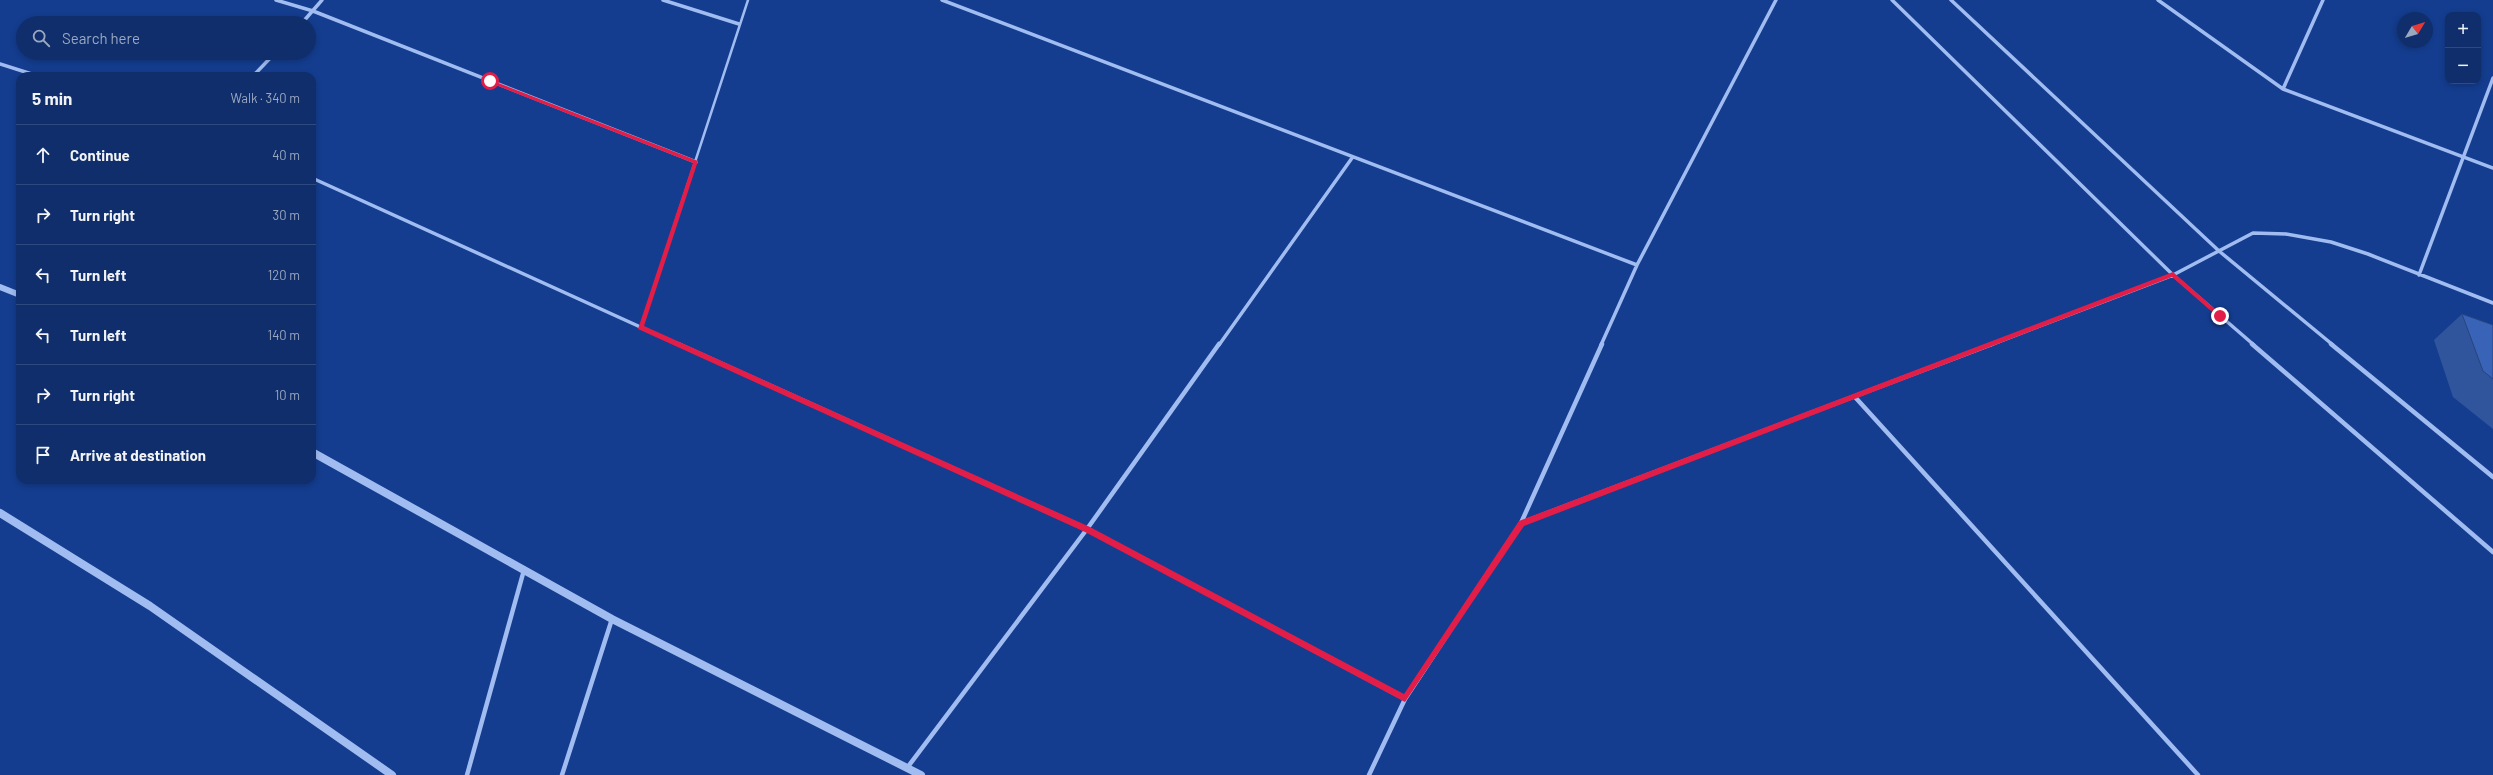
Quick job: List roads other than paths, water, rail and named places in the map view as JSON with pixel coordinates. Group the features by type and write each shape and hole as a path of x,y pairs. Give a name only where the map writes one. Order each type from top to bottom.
{"street":[{"path":"276,0 313,11 696,162"},
{"path":"308,16 322,0"},
{"path":"663,0 739,24"},
{"path":"942,0 1352,158 1637,265"},
{"path":"1369,775 1405,699 1521,523 1637,265 1776,0"},
{"path":"1892,0 2173,275 2493,552"},
{"path":"1951,0 2219,251 2493,477"},
{"path":"2158,0 2283,89 2463,158 2493,168"},
{"path":"2283,89 2323,0"},
{"path":"258,72 269,60"},
{"path":"0,64 25,72"},
{"path":"2419,275 2493,78"},
{"path":"907,768 1087,529 1352,158"},
{"path":"316,180 1087,529 1405,699"},
{"path":"1521,523 2173,275 2253,233 2286,234 2330,242 2493,303"},
{"path":"0,287 16,293"},
{"path":"1854,397 2198,775"},
{"path":"316,454 612,619 921,775"},
{"path":"0,512 150,606 392,775"},
{"path":"467,775 524,570"},
{"path":"562,775 612,619"}],"lane":[{"path":"641,327 748,0"}]}
